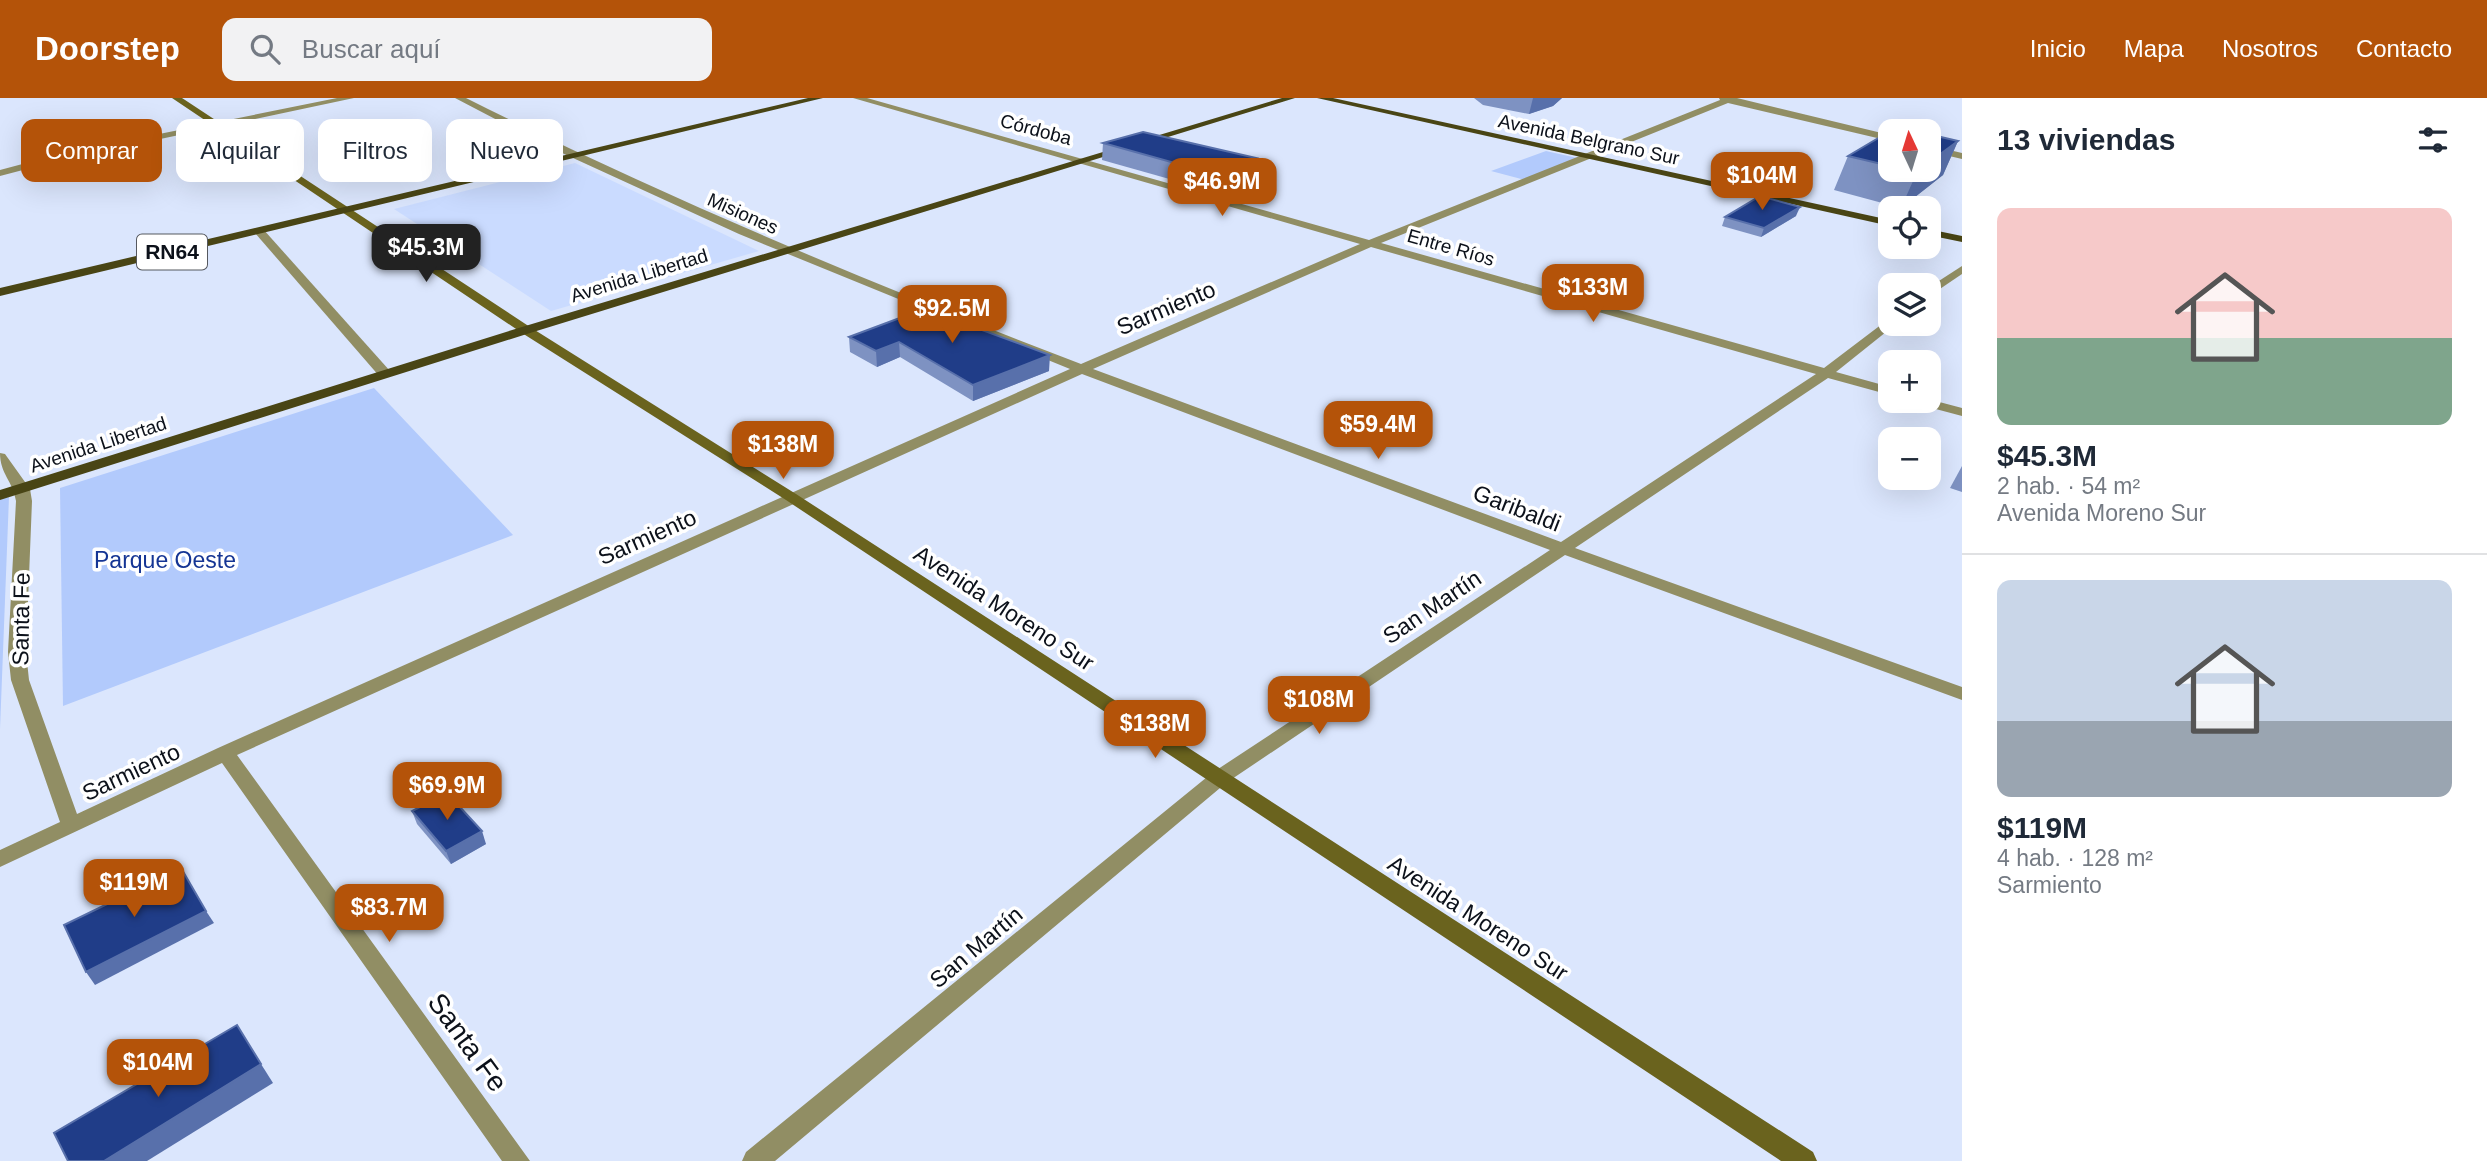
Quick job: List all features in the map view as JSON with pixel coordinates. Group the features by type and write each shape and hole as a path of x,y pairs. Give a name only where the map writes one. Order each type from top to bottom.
{"main road":[{"path":"343,211 819,98"},
{"name":"Avenida Libertad","path":"0,495 785,250 1291,98"},
{"name":"Avenida Belgrano Sur","path":"1321,98 1878,212"},
{"name":"Avenida Belgrano Sur","path":"1362,98 1878,220"},
{"name":"RN64","path":"0,292 343,211"},
{"path":"1941,225 1962,229"},
{"path":"1941,235 1962,239"}],"street":[{"name":"Avenida Moreno Sur","path":"176,98 206,119"},
{"path":"244,119 350,98"},
{"name":"Misiones","path":"459,98 570,155 785,250"},
{"name":"Córdoba","path":"857,98 1084,161"},
{"path":"1727,99 1878,135"},
{"name":"Sarmiento","path":"0,859 225,753 1081,369 1370,244 1598,154 1727,99"},
{"path":"1941,151 1962,156"},
{"name":"Entre Ríos","path":"1084,161 1878,388"},
{"path":"0,164 21,162"},
{"path":"0,173 21,167"},
{"name":"Avenida Moreno Sur","path":"300,182 526,330 791,497 1804,1161"},
{"path":"259,231 385,374"},
{"name":"Garibaldi","path":"785,250 1081,369 1562,550 1962,694"},
{"path":"1941,284 1962,269"},
{"name":"San Martín","path":"755,1161 1219,778 1826,373 1878,333"},
{"path":"1941,406 1962,412"},
{"path":"0,457 22,489"},
{"name":"Santa Fe","path":"22,489 24,501 17,652 20,680 71,824"},
{"name":"Santa Fe","path":"225,753 517,1161"}],"shaded area":[{"path":"575,163 759,251 551,311 394,209 500,182 563,182 563,166"}],"green space":[{"path":"1546,151 1582,159 1529,181 1491,171"},
{"name":"Parque Oeste","path":"374,388 513,535 63,706 60,488"},
{"path":"9,497 0,729 0,499"}],"building":[{"path":"1143,132 1256,158 1214,174 1103,143"},
{"path":"1941,137 1958,141 1941,153"},
{"path":"1878,138 1878,163 1848,156"},
{"path":"1760,196 1800,207 1764,228 1725,217"},
{"path":"937,304 941,315 1050,355 973,385 899,342 876,351 849,337"},
{"path":"447,793 482,831 446,851 412,811"},
{"path":"181,868 206,911 86,972 64,925"},
{"path":"237,1025 261,1064 104,1161 68,1161 54,1133"}]}
